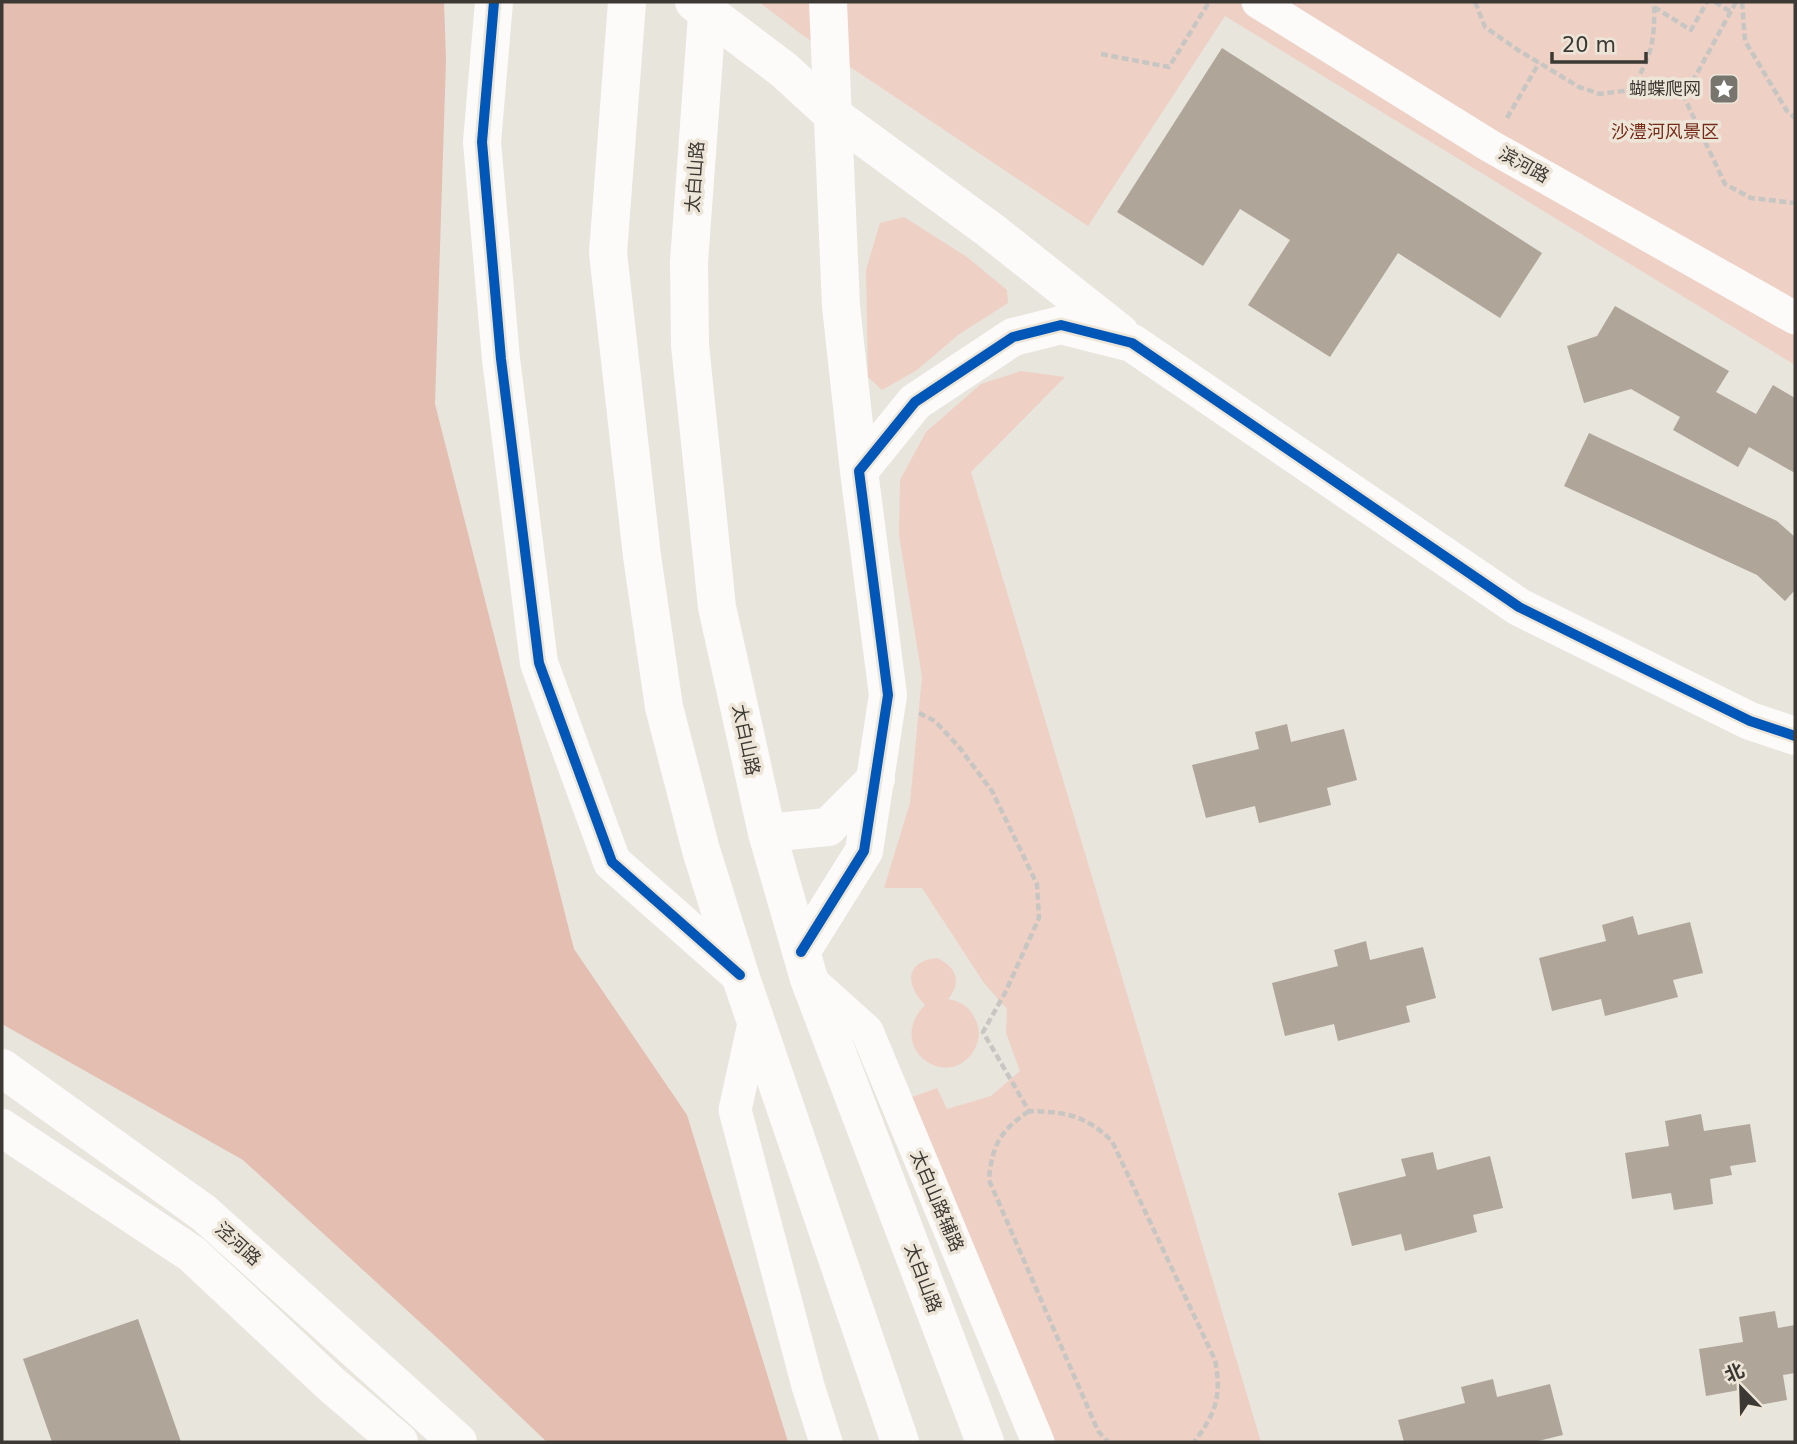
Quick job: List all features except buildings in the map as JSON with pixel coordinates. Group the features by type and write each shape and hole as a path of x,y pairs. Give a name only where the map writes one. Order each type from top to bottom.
{"street":[{"path":"494,2 482,142 501,359 539,663 612,862 740,975"},
{"path":"627,2 608,253 642,556 664,707 701,849 740,975 900,1442"},
{"path":"694,2 785,70 833,116 990,230 1132,343 1519,607 1751,721 1795,736"},
{"name":"太白山路","path":"708,2 689,262 690,345 717,607 767,833 805,965 985,1442"},
{"path":"805,965 864,851 888,695 841,306 828,2"},
{"name":"滨河路","path":"1258,2 1490,146 1795,318"},
{"path":"859,471 915,402 1013,337 1061,325 1132,343"},
{"path":"767,833 828,827 876,779"},
{"name":"太白山路辅路","path":"805,965 867,1031 1038,1442"},
{"path":"755,1019 735,1110 808,1386 826,1442"},
{"name":"泾河路","path":"2,1068 204,1213 458,1442"},
{"path":"2,1128 192,1254 332,1385 399,1442"}],"path":[{"path":"1101,54 1169,67 1209,2"},
{"path":"1475,2 1485,27 1579,87 1600,94 1630,90 1646,67 1654,32 1654,4"},
{"path":"1654,4 1691,30 1707,2"},
{"path":"1715,2 1731,12"},
{"path":"1736,2 1684,97 1725,184 1751,198 1795,202"},
{"path":"1742,2 1745,41 1787,111 1795,118"},
{"path":"1490,146 1539,63"},
{"path":"888,695 935,721 959,747 992,791 1037,884 1039,918 983,1032 1030,1111"},
{"path":"1108,1442 1098,1431 989,1180 996,1143 1011,1124 1030,1111 1062,1112 1096,1126 1112,1141 1215,1360 1218,1375 1216,1409 1194,1442"}],"green space":[{"name":"沙澧河风景区","path":"759,2 1795,2 1795,365 1225,16 1088,226 801,34"},
{"path":"904,217 967,257 1007,290 1008,303 958,335 917,370 882,390 868,377 866,270 880,223"},
{"path":"1021,371 1065,377 971,472 1261,1442 1044,1442 904,1100 937,1088 947,1109 991,1096 1020,1071 1006,1033 1007,1009 984,983 922,888 884,888 910,803 922,677 899,535 900,480 926,432 981,384"},
{"path":"937,958 949,966 955,976 955,987 948,999 961,1003 968,1009 974,1016 979,1033 973,1052 962,1063 949,1067 936,1066 924,1059 915,1049 912,1036 914,1021 925,1005 914,990 912,975 919,964"}],"shaded area":[{"path":"2,2 444,2 446,60 435,404 574,949 687,1115 788,1442 547,1442 243,1160 2,1024"}],"cycle path":[{"path":"494,2 482,142 501,359 539,663 612,862 740,975"},
{"path":"801,952 864,851 888,695 859,471 915,402 1013,337 1061,325 1132,343 1519,607 1750,721 1795,736"}],"place":[{"name":"蝴蝶爬网","path":"1724,89"}]}
